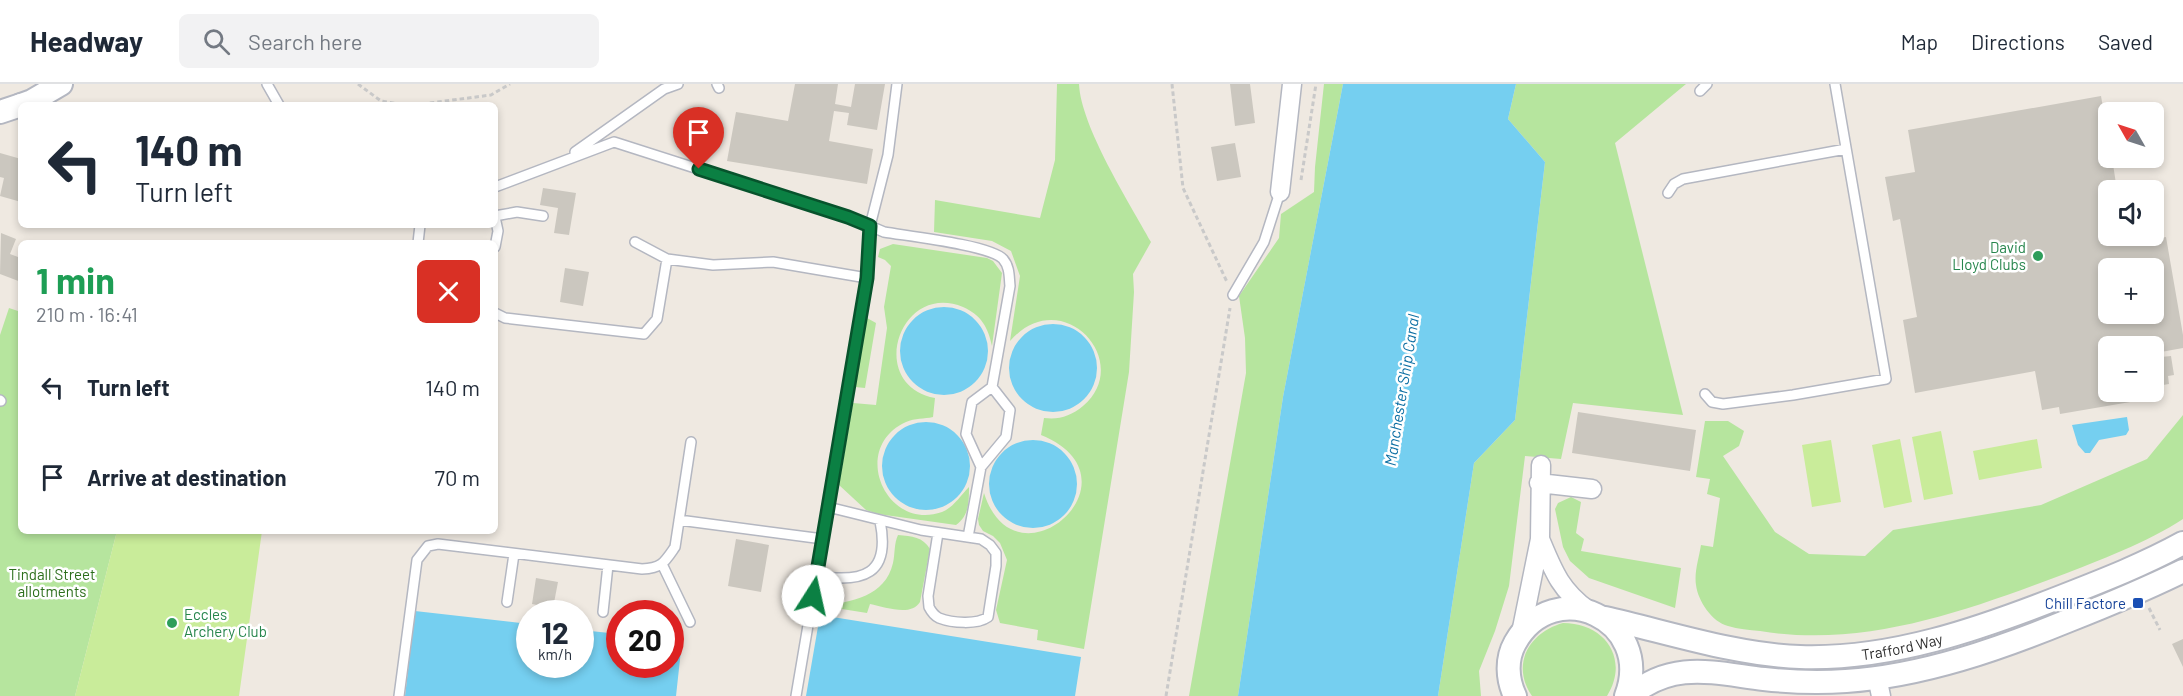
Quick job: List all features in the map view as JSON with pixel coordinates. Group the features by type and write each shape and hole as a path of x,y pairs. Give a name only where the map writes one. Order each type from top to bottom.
{"street":[{"path":"29,102 61,84"},
{"path":"1280,192 1292,84"},
{"path":"0,112 18,106"},
{"path":"1515,696 1510,686 1508,668 1512,649 1521,633 1540,539 1540,474 1592,489"},
{"path":"1540,539 1566,592 1618,631 1628,647 1632,665 1628,696"},
{"name":"Trafford Way","path":"1521,633 1534,620 1551,611 1569,608 1737,650 1799,657 1856,656 1902,648 1961,633 2040,606 2117,575 2183,543"},
{"name":"Trafford Way","path":"1628,696 1644,684 1666,674 1699,671 1804,682 1847,681 1879,687 1938,665 2019,640 2141,592 2183,571"}],"lane":[{"path":"267,84 277,102"},
{"path":"564,161 664,89 678,84"},
{"path":"796,696 867,278 870,226 888,155 897,84"},
{"path":"1705,394 1712,402 1723,404 1886,379 1835,84"},
{"path":"498,186 614,142 848,217 884,232 989,250 1005,261 1009,269 1010,286 992,387 972,402 966,435 981,467"},
{"path":"1668,193 1674,184 1683,179 1846,149"},
{"path":"1233,295 1264,242 1280,192"},
{"path":"498,215 517,212 543,216"},
{"path":"635,242 667,259 713,265 773,262 867,278"},
{"path":"498,314 506,318 644,334 657,319 667,259"},
{"path":"968,537 981,467 1006,436 1010,410 992,387"},
{"path":"399,696 417,560 428,546 438,544 642,569 657,568 675,547 691,442"},
{"path":"828,507 880,521 981,539 990,545 996,553 996,566 988,617 974,624 939,618 928,607 938,532"},
{"path":"678,520 823,539"},
{"path":"817,576 839,579 859,578 870,571 879,560 884,547 880,521"},
{"path":"507,602 514,554"},
{"path":"662,564 690,622"},
{"path":"603,612 608,565"}],"path":[{"path":"358,84 381,101 387,102"},
{"path":"438,102 491,95 510,84"},
{"path":"1166,696 1233,295 1183,188 1172,84"},
{"path":"1300,186 1316,84"},
{"path":"2141,592 2160,630"}],"green space":[{"path":"1057,84 1079,84 1088,121 1097,142 1151,242 1133,274 1129,372 1084,649 1037,640 1038,630 1000,623 996,610 1007,560 1000,543 983,531 978,519 984,493 1000,521 1021,533 1044,530 1064,518 1078,499 1081,476 1070,454 1041,435 1044,418 1060,418 1074,412 1083,406 1097,388 1101,369 1096,351 1086,335 1070,324 1051,320 1030,325 1010,341 1020,276 1011,251 992,241 934,232 935,200 1040,218 1055,160"},
{"path":"1324,84 1343,84 1283,397 1238,696 1189,696 1246,373 1245,338 1239,296 1279,238 1281,214 1314,192"},
{"path":"1516,84 1686,84 1615,143 1683,415 1573,403 1561,459 1525,456 1509,586 1479,671 1481,696 1438,696 1474,463 1515,420 1545,162 1508,119"},
{"path":"893,244 987,258 993,261 1002,273 992,346 986,327 975,314 963,307 941,303 922,308 908,321 899,337 896,356 901,374 914,389 935,398 933,417 906,422 889,434 880,450 878,467 882,484 891,499 905,510 922,515 946,510 969,487 966,513 956,525 878,514 866,510 839,485 853,403 876,405 887,328 884,307 891,266 878,257 880,249"},
{"name":"Tindall Street allotments","path":"9,308 18,311 18,534 116,534 75,696 0,696 0,335"},
{"path":"867,318 876,323 865,388 855,387"},
{"path":"2183,415 2183,519 2139,543 2059,576 1950,614 1875,631 1837,635 1799,635 1748,630 1722,624 1707,610 1697,591 1696,575 1701,545 1713,547 1720,498 1707,494 1710,479 1696,477 1705,421 1728,421 1744,431 1739,446 1723,456 1775,532 1809,554 1865,556 1893,530 2041,505 2147,459"},
{"path":"1941,431 1953,494 1924,500 1912,437"},
{"path":"1900,439 1912,502 1884,508 1872,445"},
{"path":"2037,439 2042,468 1979,480 1973,451"},
{"path":"1831,440 1841,502 1812,507 1802,445"},
{"path":"1571,497 1581,502 1576,533 1584,539 1581,551 1681,568 1675,608 1589,578 1570,561 1563,547 1555,509 1558,503"},
{"name":"Eccles Archery Club","path":"116,534 262,534 239,696 75,696"},
{"path":"898,535 920,540 930,549 920,602 916,607 897,610 870,604 867,613 823,606 856,599 875,590 883,583 893,563"},
{"path":"1563,623 1591,629 1609,646 1616,669 1607,696 1532,696 1523,672 1523,661 1527,651 1541,634"}],"water":[{"name":"Manchester Ship Canal","path":"1343,84 1516,84 1508,119 1545,162 1515,420 1474,463 1438,696 1238,696 1283,397"},
{"path":"944,307 969,314 981,326 988,351 981,376 969,388 944,395 919,388 907,376 900,351 907,326 919,314"},
{"path":"1053,324 1078,331 1090,343 1097,368 1090,393 1078,405 1053,412 1028,405 1016,393 1009,368 1016,343 1028,331"},
{"path":"2127,417 2129,430 2126,435 2099,440 2090,453 2085,453 2078,445 2072,425"},
{"path":"926,422 951,429 963,441 970,466 963,491 951,503 926,510 901,503 889,491 882,466 889,441 901,429"},
{"path":"1033,440 1058,447 1070,459 1077,484 1070,509 1058,521 1033,528 1008,521 996,509 989,484 996,459 1008,447"},
{"path":"415,611 516,623 516,678 594,678 594,631 606,633 606,678 678,678 676,696 405,696"},
{"path":"820,615 1081,657 1075,696 806,696"}],"building":[{"path":"795,84 838,84 835,104 851,107 855,84 885,84 877,130 847,125 849,113 834,111 829,141 873,149 867,184 727,161 736,112 788,121"},
{"path":"1230,84 1250,84 1255,123 1235,126"},
{"name":"David Lloyd Clubs","path":"2101,96 2102,102 2098,102 2098,168 2114,168 2115,180 2098,180 2098,246 2164,246 2164,237 2166,237 2183,335 2183,348 2164,351 2164,336 2098,336 2098,402 2130,402 2060,414 2059,407 2042,410 2035,371 1915,393 1903,320 1917,317 1900,219 1893,221 1885,177 1915,172 1908,130"},
{"path":"1235,143 1241,177 1217,181 1211,147"},
{"path":"0,153 18,158 18,201 0,196 4,178 0,177"},
{"path":"543,188 576,193 569,235 554,233 558,208 540,205"},
{"path":"1,233 16,239 10,254 18,257 18,281 0,274"},
{"path":"565,268 589,272 583,306 560,302"},
{"name":"David Lloyd Clubs","path":"2171,356 2174,375 2168,376 2169,384 2164,385 2164,357"},
{"path":"1578,412 1696,430 1690,471 1572,453"},
{"path":"736,539 769,545 761,592 728,586"},
{"path":"536,578 558,582 555,600 533,600"},
{"path":"2183,639 2183,667 2172,644"}],"place":[{"name":"David Lloyd Clubs","path":"2038,256"},
{"name":"Chill Factore","path":"2138,603"},
{"name":"Eccles Archery Club","path":"172,623"}],"route":[{"path":"699,169 870,226 867,278 813,596"}]}
